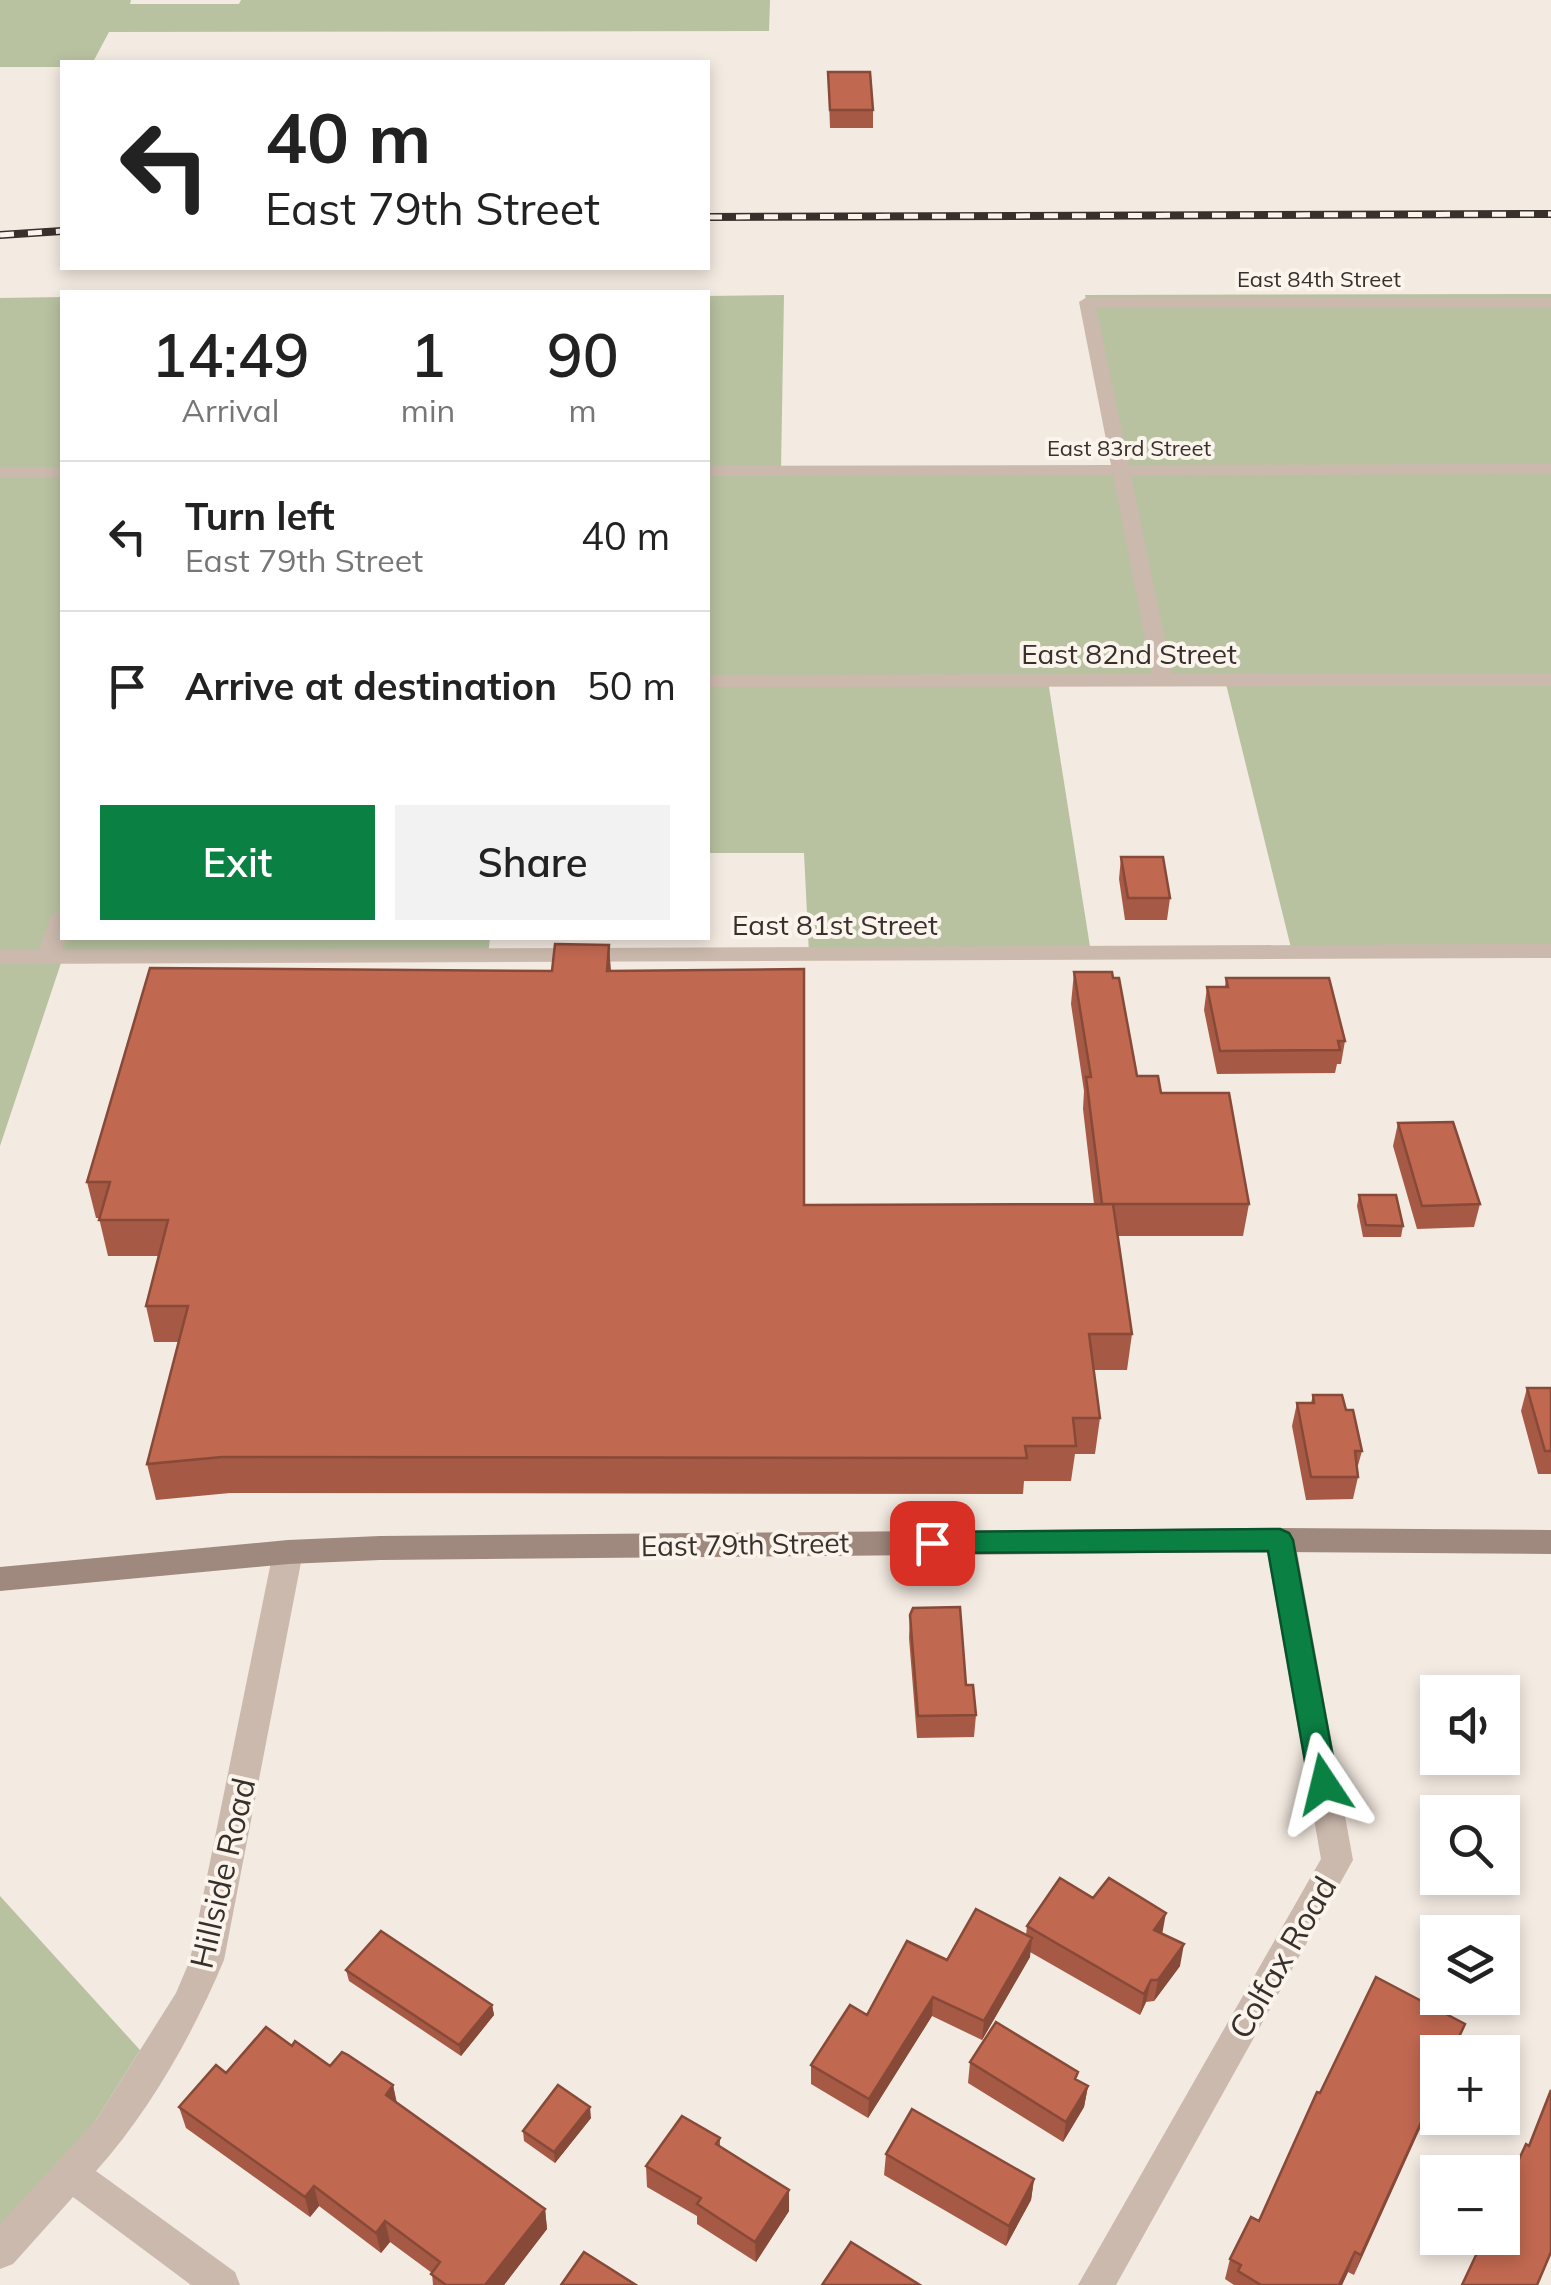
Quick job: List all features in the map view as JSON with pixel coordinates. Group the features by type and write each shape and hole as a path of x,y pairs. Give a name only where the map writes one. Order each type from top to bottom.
{"main road":[{"name":"East 79th Street","path":"0,1579 288,1552 1280,1540 1551,1542"}],"street":[{"name":"East 84th Street","path":"1120,470 1087,302 1551,302"},
{"name":"East 83rd Street","path":"710,471 1551,469"},
{"path":"1120,470 1163,680"},
{"path":"0,472 60,472"},
{"name":"East 82nd Street","path":"710,681 1551,680"},
{"path":"48,958 60,922"},
{"name":"East 81st Street","path":"0,958 1551,951"},
{"name":"Colfax Road","path":"1096,2285 1337,1860 1280,1540"},
{"name":"Hillside Road","path":"0,2251 108,2132 189,2003 207,1960 288,1552"},
{"path":"72,2176 222,2285"}],"green space":[{"path":"0,0 239,4 241,0 770,0 769,31 109,32 94,60 60,60 60,67 0,67"},
{"path":"1551,294 1551,951 1292,952 1225,680 1048,681 1091,953 809,954 804,853 710,853 710,296 784,295 781,470 1119,470 1085,295"},
{"path":"60,297 60,940 490,940 488,956 63,957 0,1146 0,298"},
{"path":"0,1896 140,2050 64,2171 0,2233"}],"building":[{"path":"828,72 870,72 873,110 830,110"},
{"path":"1121,857 1163,857 1170,898 1128,898"},
{"path":"555,944 609,945 607,971 804,969 804,1205 1113,1204 1132,1334 1089,1334 1100,1418 1073,1418 1076,1446 1025,1446 1027,1458 222,1457 147,1464 188,1306 146,1306 168,1220 99,1220 110,1182 87,1182 150,968 552,971"},
{"path":"1074,972 1112,972 1113,978 1119,978 1137,1076 1158,1076 1161,1093 1229,1093 1249,1204 1102,1204 1086,1077 1091,1077"},
{"path":"1226,978 1329,978 1345,1041 1338,1041 1340,1050 1220,1051 1207,987 1228,987"},
{"path":"1453,1122 1480,1204 1422,1206 1398,1123"},
{"path":"1359,1195 1396,1195 1403,1226 1366,1225"},
{"path":"1527,1388 1551,1388 1551,1451 1545,1451"},
{"path":"1313,1395 1342,1395 1346,1410 1353,1410 1362,1451 1355,1451 1358,1477 1311,1477 1297,1403 1314,1403"},
{"path":"960,1607 966,1685 973,1685 976,1715 918,1716 910,1615 913,1608"},
{"path":"1060,1878 1093,1898 1109,1878 1166,1913 1154,1930 1184,1944 1158,1980 1151,1980 1144,1994 1027,1926"},
{"path":"976,1909 1032,1938 984,2021 933,1997 869,2099 811,2065 850,2005 867,2015 907,1941 947,1960"},
{"path":"381,1931 492,2005 459,2045 346,1970"},
{"path":"1376,1977 1420,2000 1420,2015 1448,2015 1465,2024 1460,2035 1420,2035 1420,2125 1361,2255 1355,2252 1339,2285 1261,2285 1238,2271 1241,2265 1230,2259 1251,2217 1259,2221 1317,2092 1320,2093"},
{"path":"996,2022 1078,2072 1075,2079 1088,2086 1066,2122 970,2062"},
{"path":"266,2027 292,2046 295,2041 330,2066 342,2052 348,2055 393,2085 386,2095 545,2209 485,2285 446,2285 431,2274 440,2262 385,2221 376,2233 314,2186 305,2197 179,2107 216,2065 226,2073"},
{"path":"558,2085 590,2107 554,2152 523,2131"},
{"path":"1551,2090 1551,2252 1537,2285 1462,2285 1476,2255 1520,2255 1520,2157 1526,2144 1529,2146"},
{"path":"912,2109 1034,2179 1009,2226 886,2154"},
{"path":"682,2116 720,2138 716,2144 789,2190 755,2242 697,2204 701,2198 646,2166"},
{"path":"851,2242 920,2285 822,2285"},
{"path":"584,2252 636,2285 561,2285"}],"railway":[{"path":"710,217 1551,214"},
{"path":"0,235 60,231"}],"route":[{"path":"932,1543 1280,1540 1324,1784"}]}
